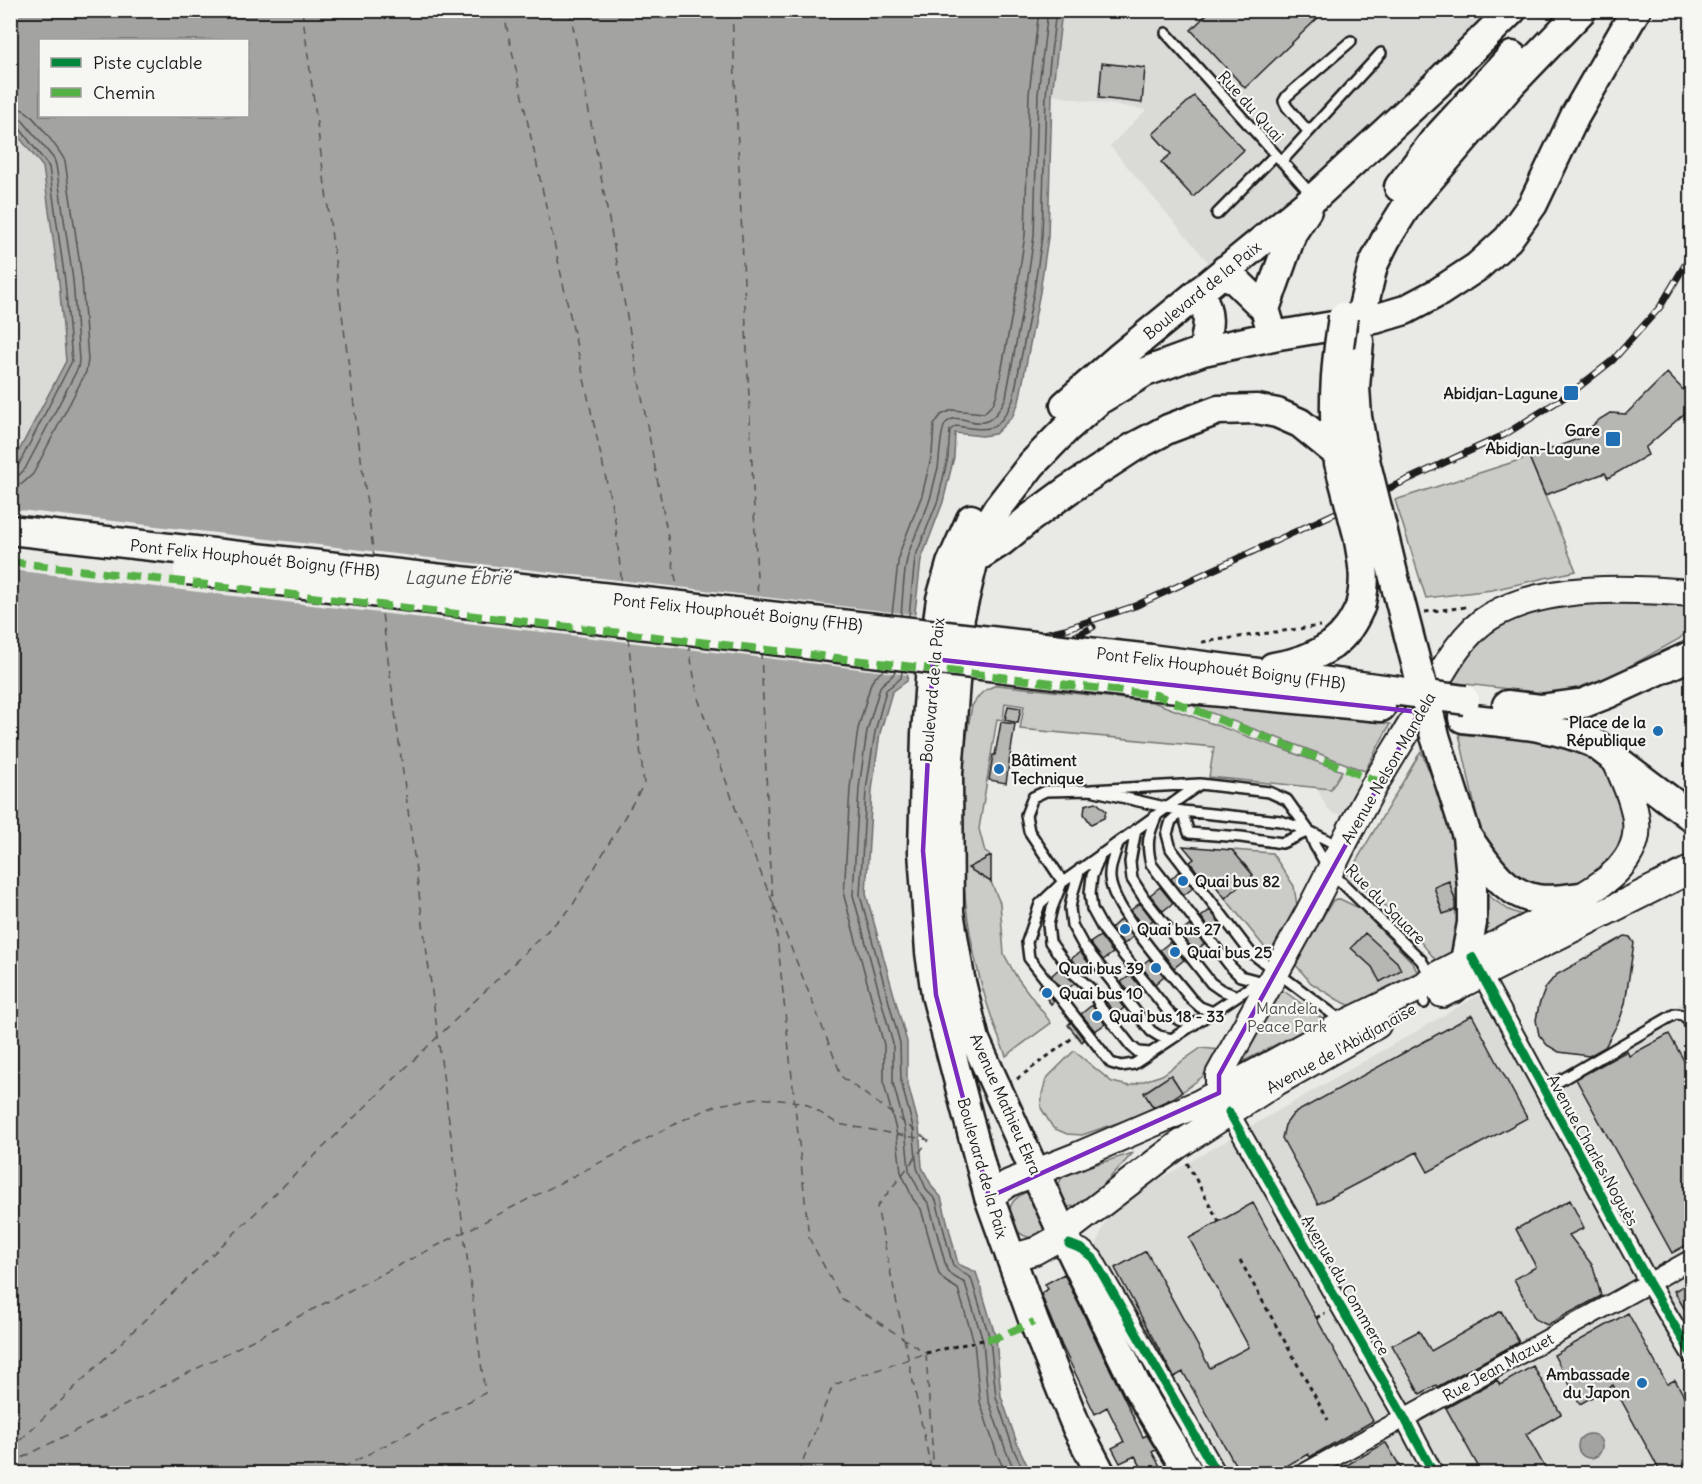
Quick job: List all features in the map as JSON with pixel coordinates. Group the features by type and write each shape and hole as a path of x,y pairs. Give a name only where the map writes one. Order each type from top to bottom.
{"main road":[{"name":"Boulevard de la Paix","path":"1101,1473 1077,1428 1034,1322 988,1197 936,995 930,952 923,851 926,734 930,679 942,599 951,564 966,527 982,498 1018,453 1059,410 1121,356 1314,198 1435,86 1512,10"},
{"path":"1454,988 1472,964 1472,887 1467,836 1435,736 1397,590 1370,531 1348,460 1357,417 1349,343 1357,265 1388,201 1441,133 1554,10"},
{"path":"1352,315 1386,239 1408,204 1512,83 1582,10"},
{"name":"Boulevard de la Paix","path":"953,702 960,617 974,559 986,528 998,508 1032,464 1066,429 1100,400 1145,372 1203,351 1273,336 1375,319 1405,310 1439,292 1477,267 1508,238 1533,204 1575,116 1636,10"},
{"path":"1265,309 1292,233 1314,198"},
{"path":"1225,270 1265,309 1273,336"},
{"path":"1200,291 1208,309 1208,329 1203,351"},
{"path":"974,559 1002,541 1068,490 1134,447 1168,429 1218,410 1257,409 1277,413 1300,423 1348,460"},
{"name":"Pont Felix Houphouét Boigny (FHB)","path":"10,530 1149,672 1250,671 1398,700"},
{"path":"1250,671 1296,663 1310,658 1328,635 1344,635 1360,607 1365,589 1370,531"},
{"name":"Pont Felix Houphouét Boigny (FHB)","path":"10,549 1149,672 1464,709"},
{"name":"Avenue Nelson Mandela","path":"1224,1102 1219,1075 1268,976 1330,871 1383,771 1452,657 1472,630 1489,617 1527,600 1611,590 1692,593"},
{"path":"1464,709 1540,709 1584,703 1692,655"},
{"name":"Avenue Mathieu Ekra","path":"953,702 948,773 949,912 960,978 975,1040 1137,1387 1189,1473"},
{"path":"1464,709 1534,727 1564,732 1594,743 1685,814 1692,817"},
{"name":"Avenue de l'Abidjanaise","path":"1472,964 1611,876 1631,851 1636,836 1636,820 1629,792 1616,761"},
{"path":"1467,836 1496,875 1520,894 1535,899 1550,900 1580,897"},
{"name":"Avenue de l'Abidjanaise","path":"1424,994 1435,976 1472,964 1692,869"},
{"name":"Avenue de l'Abidjanaise","path":"1010,1258 1066,1239 1102,1203 1177,1146 1224,1102 1350,1030 1424,994 1454,988"},
{"name":"Avenue de l'Abidjanaise","path":"988,1197 1009,1184 1036,1172 1200,1103 1224,1102"}],"street":[{"path":"1665,591 1692,588"},
{"name":"Avenue Charles Noguès","path":"1472,964 1544,1090 1649,1283 1692,1355"},
{"name":"Avenue du Commerce","path":"1224,1102 1434,1473"},
{"path":"1066,1239 1093,1258 1217,1473"},
{"name":"Rue Jean Mazuet","path":"1303,1473 1405,1419 1692,1259"}],"lane":[{"name":"Rue du Quai","path":"1166,33 1314,198"},
{"path":"1308,131 1284,101 1352,41"},
{"path":"1217,214 1308,131 1381,53"},
{"path":"1200,784 1080,869 1040,904 1027,942 1029,958 1111,1063 1121,1066 1134,1064 1268,976"},
{"name":"Rue du Square","path":"1091,790 1200,784 1269,792 1287,800 1309,831 1330,871 1421,960 1427,970 1424,994"},
{"path":"1063,882 1029,831 1026,815 1033,797 1046,791 1091,790 1182,811 1281,821 1309,831 1342,848"},
{"path":"1182,811 1189,833 1282,843 1309,831"},
{"path":"1157,815 1182,811"},
{"path":"1182,811 1171,821 1167,834 1171,849 1268,976 1350,1030"},
{"path":"1157,815 1149,833 1148,848 1151,864 1240,976 1268,976"},
{"path":"1136,830 1130,862 1132,879 1144,898 1211,983 1237,996"},
{"path":"1119,842 1112,861 1110,878 1113,894 1130,921 1191,999 1200,1007 1213,1012"},
{"path":"1101,854 1092,876 1090,893 1092,909 1103,929 1171,1015 1179,1020 1195,1024"},
{"path":"1080,869 1070,908 1072,925 1083,945 1151,1031 1159,1036 1172,1039"},
{"path":"1063,882 1052,908 1048,925 1050,942 1071,971 1092,990 1101,1008 1131,1047 1138,1052 1150,1053"},
{"path":"1544,1090 1675,1014 1681,1014 1687,1018 1692,1028"}],"path":[{"path":"1197,643 1313,626 1328,635"},
{"path":"1177,1146 1219,1222"},
{"path":"1240,1260 1285,1337 1328,1419"},
{"path":"926,1353 987,1340"}],"highlighted area":[{"path":"933,659 1419,712 1219,1075 1219,1093 989,1197 936,995 923,851"}],"shaded area":[{"path":"1062,11 1492,11 1414,86 1213,268 1110,146 1146,110 1052,95"},
{"path":"11,127 43,167 59,282 66,361 11,468"},
{"path":"1342,771 1367,781 1345,814 1334,814 1327,808 1317,789 1331,789"},
{"path":"1479,995 1533,1090 1691,998 1691,1473 1225,1473 1094,1251 1105,1222 1125,1199"}],"green space":[{"path":"1529,457 1576,571 1492,590 1426,598 1395,500"},
{"path":"1550,602 1677,602 1691,605 1691,628 1679,639 1614,675 1571,690 1545,693 1447,682 1482,633"},
{"path":"997,685 1153,702 1342,771 1331,789 1209,777 1214,747 1020,729 1024,706 1005,703 1003,720 997,719 979,829 985,852 991,856 969,868 991,882 1000,903 1004,954 1016,976 1051,1023 1006,1056 984,995 976,964 966,903 962,839 964,768 972,706 982,692"},
{"path":"1172,698 1390,724 1365,771"},
{"path":"1459,734 1553,742 1577,749 1596,761 1620,796 1623,809 1625,822 1623,834 1612,858 1592,876 1574,885 1543,887 1524,884 1482,839"},
{"path":"1421,751 1466,861 1490,897 1509,910 1525,916 1437,962 1395,915 1348,875"},
{"path":"1232,850 1272,853 1294,886 1298,913 1274,959 1225,898 1253,875"},
{"path":"1340,899 1359,908 1413,963 1417,972 1351,1006 1311,983 1295,964 1333,900"},
{"name":"Mandela Peace Park","path":"1281,989 1324,1020 1236,1065"},
{"path":"1201,1048 1223,1050 1202,1077 1182,1092 1171,1075 1144,1092 1155,1110 1082,1135 1067,1134 1053,1128 1041,1108 1046,1079 1074,1051 1112,1082 1129,1086 1162,1075"},
{"path":"1133,1153 1086,1203 1069,1207 1061,1199 1058,1189 1065,1175"},
{"path":"1024,1193 1030,1193 1046,1225 1040,1234 1032,1238 1016,1230 1009,1211 1013,1202"}],"water":[{"name":"Lagune Ébrié","path":"11,11 1062,11 1052,95 1048,237 1019,402 1012,417 995,434 982,436 955,433 954,457 943,502 921,560 907,681 892,692 880,733 872,790 866,894 907,1042 907,1081 919,1126 922,1167 933,1188 941,1197 958,1264 976,1272 996,1338 1001,1396 1018,1446 1031,1473 11,1473 10,468 66,361 59,282 43,167 11,127"},
{"path":"1590,1434 1598,1438 1602,1446 1598,1454 1590,1458 1582,1454 1578,1446 1582,1438"}],"pier":[{"path":"11,509 918,615 911,675 11,570"}],"building":[{"path":"1211,10 1326,10 1245,88 1191,30"},
{"path":"1102,63 1145,68 1142,103 1099,98"},
{"path":"1194,96 1244,150 1193,197 1161,162 1171,154 1153,134"},
{"path":"1667,373 1692,399 1692,407 1645,448 1648,455 1608,478 1605,473 1545,495 1529,457 1586,436 1591,427 1610,413 1626,414"},
{"path":"1008,706 1021,708 1018,723 1005,720"},
{"path":"1001,722 1015,724 1006,783 989,780"},
{"path":"1096,802 1106,811 1104,818 1091,824 1084,814 1085,805"},
{"path":"1183,846 1232,850 1253,875 1225,898 1208,876 1203,880 1190,862 1194,859"},
{"path":"991,856 991,882 968,868"},
{"name":"Quai bus 82","path":"1179,871 1193,888 1184,895 1171,879"},
{"path":"1449,881 1455,900 1455,910 1443,914 1434,887"},
{"path":"1160,887 1173,903 1163,911 1150,895"},
{"path":"1140,903 1153,920 1143,928 1131,910"},
{"path":"1210,910 1223,928 1215,935 1201,917"},
{"path":"1121,919 1133,937 1124,944 1111,928"},
{"path":"1190,925 1204,944 1195,952 1180,933"},
{"path":"1365,933 1397,962 1401,970 1380,982 1372,967 1351,948"},
{"path":"1100,936 1113,953 1103,960 1090,943"},
{"path":"1625,936 1630,937 1634,943 1625,1004 1605,1047 1589,1056 1559,1052 1547,1045 1539,1035 1536,1020 1546,987 1556,975"},
{"path":"1170,942 1184,960 1174,968 1160,950"},
{"path":"1080,952 1093,968 1085,974 1071,959"},
{"path":"1149,959 1164,976 1155,984 1141,966"},
{"path":"1060,968 1075,983 1064,992 1051,976"},
{"path":"1131,975 1144,992 1135,999 1121,982"},
{"path":"1041,984 1054,1001 1051,1004 1038,987"},
{"path":"1111,991 1124,1008 1115,1015 1103,997"},
{"path":"1092,1005 1105,1024 1095,1031 1081,1014"},
{"path":"1472,1015 1527,1118 1428,1172 1417,1152 1318,1204 1282,1138 1285,1125 1293,1114"},
{"path":"1071,1022 1084,1040 1082,1042 1068,1025"},
{"path":"1669,1034 1692,1075 1692,1242 1672,1253 1576,1079 1627,1051 1629,1056"},
{"path":"1171,1075 1182,1092 1153,1107 1144,1093"},
{"path":"1570,1200 1584,1228 1569,1235 1593,1266 1601,1296 1547,1325 1535,1319 1514,1279 1536,1267 1516,1229"},
{"path":"1253,1203 1373,1421 1310,1457 1308,1454 1273,1473 1240,1473 1183,1372 1174,1377 1115,1268 1146,1251 1210,1368 1249,1347 1189,1238"},
{"path":"1064,1274 1143,1437 1147,1435 1156,1450 1152,1452 1160,1466 1145,1473 1135,1456 1120,1463 1112,1448 1124,1442 1107,1407 1095,1414 1047,1310 1041,1293 1048,1289 1045,1284"},
{"path":"1692,1281 1692,1322 1674,1291"},
{"path":"1501,1311 1519,1342 1420,1394 1392,1345 1419,1331 1431,1351"},
{"path":"1628,1313 1667,1384 1675,1380 1692,1410 1692,1473 1661,1473 1613,1385 1580,1404 1554,1355"},
{"path":"1533,1366 1561,1414 1526,1434 1548,1473 1479,1473 1478,1466 1446,1408 1497,1380 1500,1385"},
{"path":"1385,1443 1404,1473 1333,1473"}],"ferry route":[{"path":"302,10 374,557"},
{"path":"503,10 615,520 622,585"},
{"path":"570,10 678,591"},
{"path":"732,10 758,601"},
{"path":"330,1474 485,1393 381,606"},
{"path":"10,1450 571,908 644,784 628,637"},
{"path":"688,643 698,698 739,819 773,903"},
{"path":"761,651 770,870 809,1238 841,1298 926,1353"},
{"path":"775,907 842,1077 928,1140"},
{"path":"10,1464 691,1116 718,1105 757,1098 803,1102 838,1124 929,1140 877,1207 932,1474"},
{"path":"798,1474 833,1385 924,1354"},
{"path":"926,1354 934,1474"}],"railway":[{"path":"10,527 974,643 1022,639 1065,629 1135,606 1504,435 1571,393 1613,360 1660,307 1692,253"},
{"path":"10,539 972,655 1009,656 1062,643 1093,627"}],"marked path":[{"path":"10,562 1156,695 1377,781"},
{"path":"987,1339 996,1338 1034,1322"}],"cycle path":[{"path":"1472,957 1649,1283 1692,1355"},
{"path":"1229,1112 1405,1419 1434,1474"},
{"path":"1069,1244 1082,1249 1093,1258 1217,1474"}],"place":[{"name":"Abidjan-Lagune","path":"1571,393"},
{"name":"Gare Abidjan-Lagune","path":"1613,439"},
{"name":"Place de la République","path":"1658,731"},
{"name":"Bâtiment Technique","path":"999,769"},
{"name":"Quai bus 82","path":"1183,881"},
{"name":"Quai bus 27","path":"1125,929"},
{"name":"Quai bus 25","path":"1175,952"},
{"name":"Quai bus 39","path":"1156,968"},
{"name":"Quai bus 10","path":"1047,993"},
{"name":"Quai bus 18 - 33","path":"1097,1016"},
{"name":"Ambassade du Japon","path":"1642,1383"}]}
